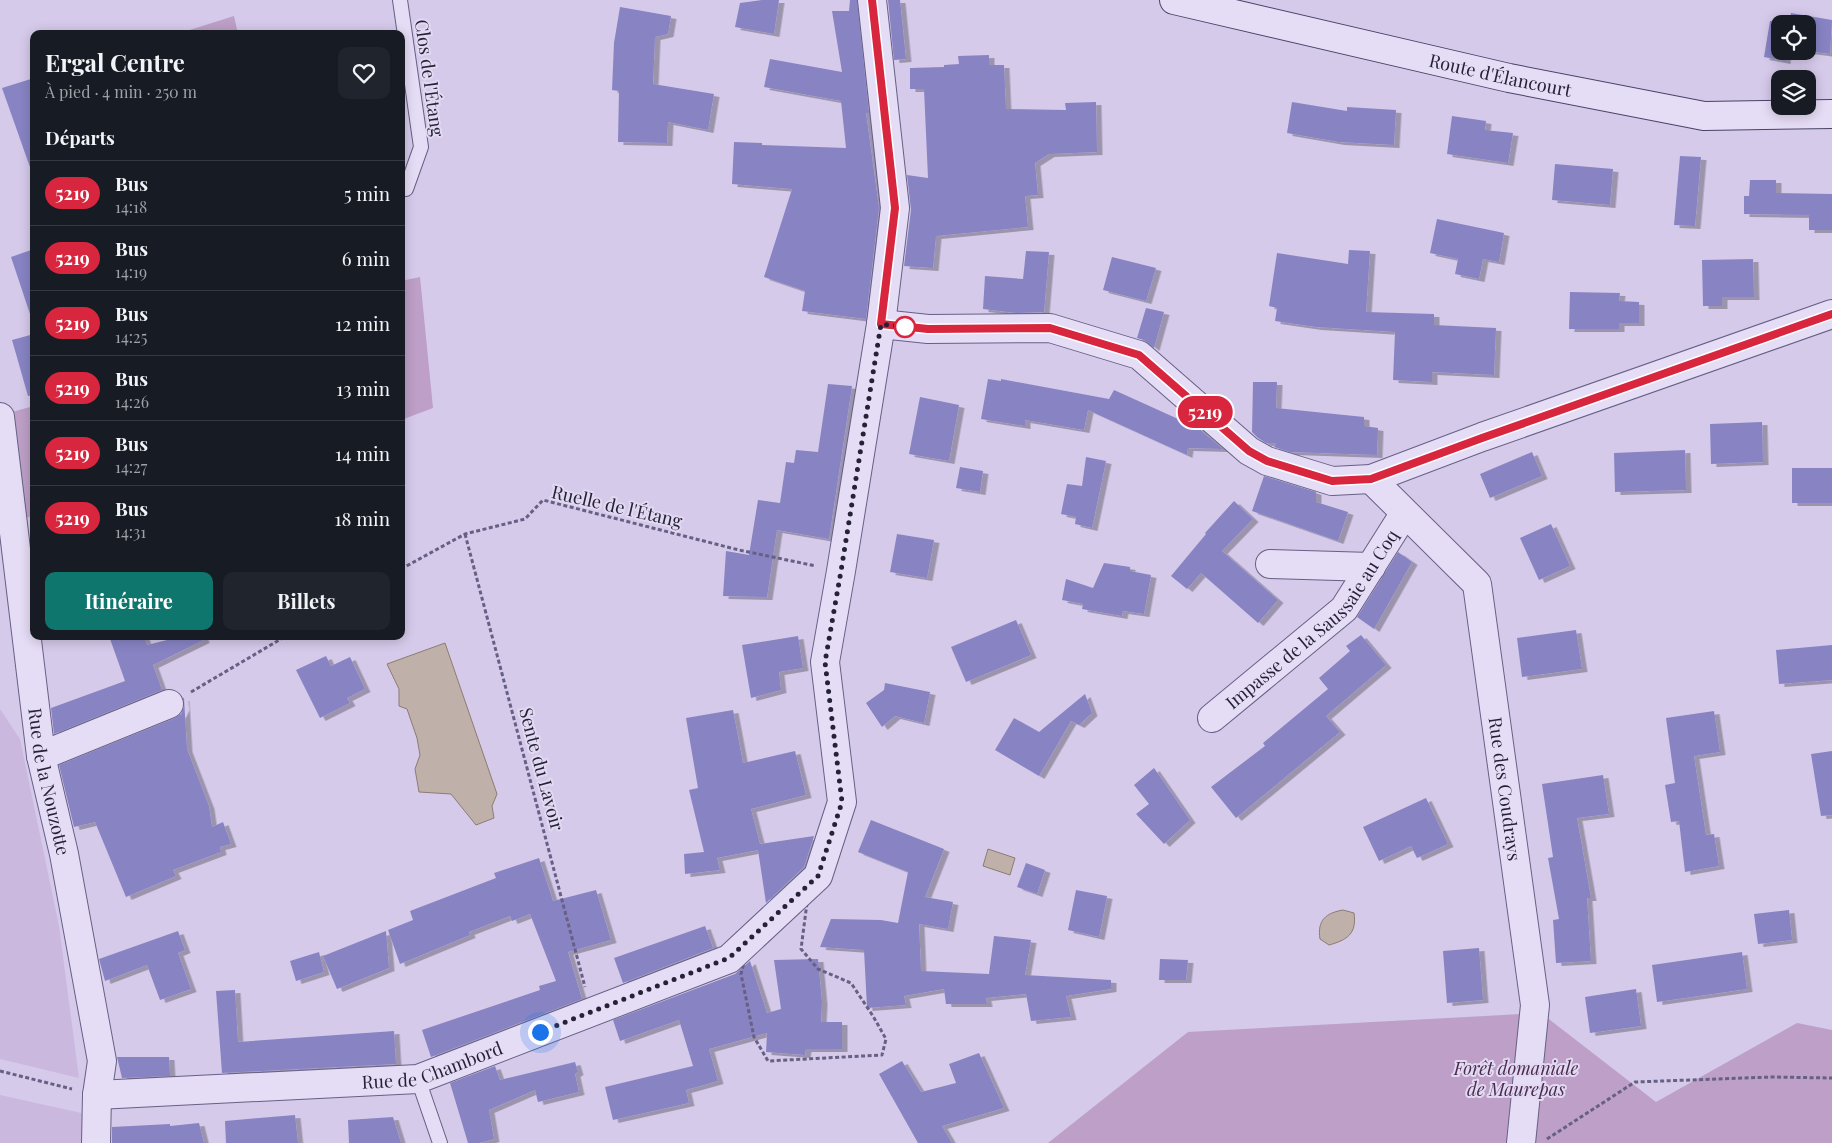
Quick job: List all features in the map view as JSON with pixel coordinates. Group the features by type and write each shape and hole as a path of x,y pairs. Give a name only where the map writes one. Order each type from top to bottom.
{"street":[{"name":"Rue de Chambord","path":"97,1095 418,1079 729,958 818,876 842,802 825,662 881,324 895,208 872,0"},
{"name":"Route d'Élancourt","path":"1174,0 1509,78 1704,116 1832,114"},
{"path":"881,324 928,329 1050,328 1139,355 1249,451 1267,461 1332,481 1371,479 1490,434 1832,314"},
{"name":"Rue de la Nouzotte","path":"0,417 41,756 64,854 102,1062 97,1095 96,1143"},
{"name":"Rue des Coudrays","path":"1371,479 1404,514 1477,584 1535,1005 1521,1143"},
{"name":"Impasse de la Saussaie au Coq","path":"1212,718 1344,608 1404,514"},
{"path":"1270,564 1371,567"},
{"path":"41,756 169,704"}],"lane":[{"name":"Clos de l'Étang","path":"400,0 404,30"},
{"name":"Clos de l'Étang","path":"405,34 422,148 406,189"},
{"path":"418,1079 440,1143"}],"path":[{"name":"Ruelle de l'Étang","path":"405,566 465,534 525,519 543,500 739,550 841,571"},
{"name":"Sente du Lavoir","path":"465,534 592,1011"},
{"path":"169,704 279,640"},
{"path":"807,903 801,949 818,969 851,984 874,1016 886,1039 882,1054 768,1061 754,1037 741,974 746,955 807,903"},
{"path":"0,1071 97,1095"},
{"path":"1540,1143 1635,1082 1772,1077 1832,1078"}],"shaded area":[{"path":"445,643 497,794 492,806 494,818 476,825 451,794 419,792 415,769 420,755 417,738 407,709 399,706 399,689 387,664"},
{"path":"0,709 20,739 59,926 79,1078 0,1059"},
{"path":"988,849 1015,858 1010,875 983,866"},
{"path":"1343,910 1354,913 1355,920 1352,931 1346,938 1329,945 1320,939 1321,922 1327,915"},
{"path":"0,1095 86,1114 85,1143 0,1143"}],"green space":[{"path":"234,16 237,30 190,30"},
{"path":"420,277 433,408 405,418 405,280"},
{"path":"30,407 30,517 24,519 12,412"},
{"name":"Forêt domaniale de Maurepas","path":"1541,1013 1656,1102 1797,1023 1832,1030 1832,1143 1048,1143 1188,1032"}],"building":[{"path":"779,0 774,34 735,27 740,3"},
{"path":"850,0 857,0 869,113 866,113 879,208 866,319 802,311 805,291 764,277 792,189 732,184 734,142 846,148 841,101 764,87 770,59 842,72 832,11 849,11"},
{"path":"888,0 900,0 906,59 894,60"},
{"path":"620,7 671,16 668,34 655,37 653,84 714,94 708,130 668,122 667,143 618,142 619,91 612,90 614,43"},
{"path":"1816,17 1832,20 1830,54 1816,52"},
{"path":"1770,21 1771,21 1771,58 1764,57"},
{"path":"989,55 989,65 1004,65 1006,109 1066,110 1065,103 1096,102 1097,152 1049,154 1035,163 1038,195 1025,196 1028,227 936,236 933,268 904,266 911,210 907,175 928,178 924,89 910,89 910,68 944,67 944,65 959,64 958,56"},
{"path":"30,79 30,167 2,88"},
{"path":"1292,102 1347,111 1347,107 1396,110 1394,145 1339,142 1287,133"},
{"path":"1452,116 1486,121 1485,130 1513,133 1508,163 1447,154"},
{"path":"1680,156 1701,157 1695,226 1674,225"},
{"path":"1555,164 1613,169 1610,205 1552,200"},
{"path":"1750,180 1776,180 1776,193 1832,194 1832,230 1809,230 1809,215 1744,214 1744,196 1749,196"},
{"path":"1437,219 1504,233 1499,262 1483,259 1479,279 1455,274 1458,259 1430,253"},
{"path":"30,250 30,314 11,257"},
{"path":"1349,250 1370,251 1366,312 1434,314 1434,325 1496,328 1494,375 1432,372 1432,382 1393,380 1395,332 1316,327 1275,321 1277,308 1269,306 1277,253 1348,264"},
{"path":"1026,251 1049,252 1044,312 1016,313 983,309 985,276 1023,279"},
{"path":"1112,257 1156,268 1146,301 1103,290"},
{"path":"1753,259 1754,297 1722,297 1722,306 1703,306 1702,260"},
{"path":"1570,292 1620,293 1619,301 1639,302 1639,323 1619,323 1619,329 1569,329"},
{"path":"1146,308 1164,312 1154,348 1144,340 1137,338"},
{"path":"30,335 30,396 28,396 12,340"},
{"path":"988,379 1001,381 1001,379 1109,399 1114,390 1198,428 1223,449 1188,448 1187,455 1088,410 1084,430 1025,420 1025,426 981,419"},
{"path":"1253,382 1277,382 1276,408 1364,417 1364,426 1378,428 1377,455 1290,452 1274,447 1276,443 1266,443 1252,432"},
{"path":"828,384 852,386 829,539 777,530 767,597 723,596 726,551 749,555 758,500 780,503 786,462 794,463 796,450 818,452"},
{"path":"920,397 959,405 949,461 909,454"},
{"path":"1762,422 1763,462 1711,464 1710,424"},
{"path":"1685,450 1686,490 1615,492 1614,453"},
{"path":"1532,452 1542,476 1490,498 1480,474"},
{"path":"1086,457 1106,461 1092,528 1075,524 1076,517 1061,514 1067,484 1082,486"},
{"path":"960,467 983,471 980,492 956,488"},
{"path":"1792,468 1832,468 1832,503 1792,503"},
{"path":"1264,476 1316,492 1316,502 1348,512 1338,541 1252,511"},
{"path":"1234,501 1253,519 1222,551 1278,600 1258,623 1201,573 1187,589 1171,576 1205,533"},
{"path":"1551,524 1570,566 1539,580 1520,538"},
{"path":"897,534 934,540 927,578 890,572"},
{"path":"1398,552 1412,562 1374,629 1357,617"},
{"path":"1104,563 1130,567 1130,571 1151,575 1144,614 1123,611 1122,616 1082,609 1083,604 1062,600 1066,579 1093,588"},
{"path":"1016,620 1031,655 966,682 951,647"},
{"path":"1576,630 1582,669 1522,677 1517,638"},
{"path":"1361,635 1386,665 1326,716 1340,732 1236,818 1211,787 1265,746 1263,743 1328,689 1319,678 1350,651 1346,646"},
{"path":"798,636 803,668 779,672 781,690 751,698 742,645"},
{"path":"110,640 145,640 147,645 167,640 204,640 153,665 162,690 54,734 51,708 125,681"},
{"path":"1832,645 1832,680 1779,684 1776,650"},
{"path":"326,656 331,666 350,657 365,689 347,698 350,703 320,718 296,670"},
{"path":"885,683 930,692 924,723 895,716 882,727 866,703 884,690"},
{"path":"1085,694 1092,713 1079,725 1071,721 1039,776 995,750 1014,718 1039,732"},
{"path":"184,698 187,749 209,806 212,827 223,822 231,844 220,847 221,852 173,870 176,876 126,897 95,822 74,827 59,765 175,718 181,714 184,707"},
{"path":"733,710 743,763 795,751 806,795 751,809 760,844 814,836 804,867 766,903 758,850 717,858 720,870 685,874 684,854 704,852 689,790 698,788 686,718"},
{"path":"1714,711 1720,752 1694,756 1706,835 1714,834 1719,866 1685,872 1679,821 1671,822 1665,785 1675,783 1666,718"},
{"path":"1832,751 1832,815 1821,816 1811,754"},
{"path":"1154,768 1190,820 1164,844 1136,814 1149,804 1134,785"},
{"path":"1603,775 1609,814 1577,818 1591,898 1587,898 1591,961 1556,963 1553,920 1559,919 1548,858 1553,857 1542,784"},
{"path":"1426,798 1448,844 1417,858 1411,846 1379,861 1363,827"},
{"path":"871,820 944,849 925,897 953,902 948,929 919,924 921,971 989,974 994,936 1031,940 1025,975 1111,980 1111,989 1066,996 1071,1017 1031,1021 1026,994 986,998 987,1004 946,1004 944,989 904,996 906,1005 867,1008 864,950 820,947 831,919 881,920 898,923 908,872 858,852"},
{"path":"539,858 553,901 596,890 611,940 568,952 582,999 431,1057 422,1030 540,990 539,986 556,981 530,914 512,921 510,916 469,932 470,935 400,964 388,930 413,920 410,911 496,878 494,873"},
{"path":"1026,863 1045,870 1037,894 1017,887"},
{"path":"1076,890 1107,896 1099,937 1068,930"},
{"path":"1789,910 1792,940 1758,944 1754,914"},
{"path":"705,926 713,948 623,983 614,958"},
{"path":"178,931 185,950 178,953 191,989 160,1000 147,965 105,981 99,959"},
{"path":"386,931 389,968 337,989 323,956"},
{"path":"1479,948 1483,1000 1447,1003 1443,951"},
{"path":"319,952 324,972 296,981 290,961"},
{"path":"1742,952 1747,989 1657,1002 1652,965"},
{"path":"818,959 822,1002 821,1022 842,1022 842,1049 806,1049 805,1055 766,1052 767,1033 709,1049 718,1081 686,1090 689,1103 613,1120 605,1087 693,1066 679,1020 620,1041 613,1020 735,974 750,961 767,1013 781,1009 774,960"},
{"path":"1160,959 1188,960 1186,980 1159,980"},
{"path":"1636,989 1641,1026 1590,1033 1585,997"},
{"path":"235,990 238,1042 394,1031 396,1064 222,1073 216,991"},
{"path":"979,1053 1004,1108 942,1126 952,1143 918,1143 879,1074 902,1061 921,1092 956,1083 949,1064"},
{"path":"117,1057 169,1057 170,1076 122,1078"},
{"path":"575,1062 578,1072 575,1074 579,1092 538,1102 535,1090 489,1110 494,1139 479,1143 468,1143 450,1083 495,1066 500,1080"},
{"path":"295,1115 298,1143 226,1143 225,1121"},
{"path":"393,1117 401,1143 349,1143 348,1120"},
{"path":"199,1123 204,1143 112,1143 112,1127 170,1124 170,1126"}],"bus line":[{"name":"5219","path":"872,0 895,208 881,324 928,329 1050,328 1139,355 1249,451 1267,461 1332,481 1371,479 1832,314"}],"route":[{"path":"540,1032 729,958 818,876 842,802 825,662 881,324 912,328 905,327"}]}
